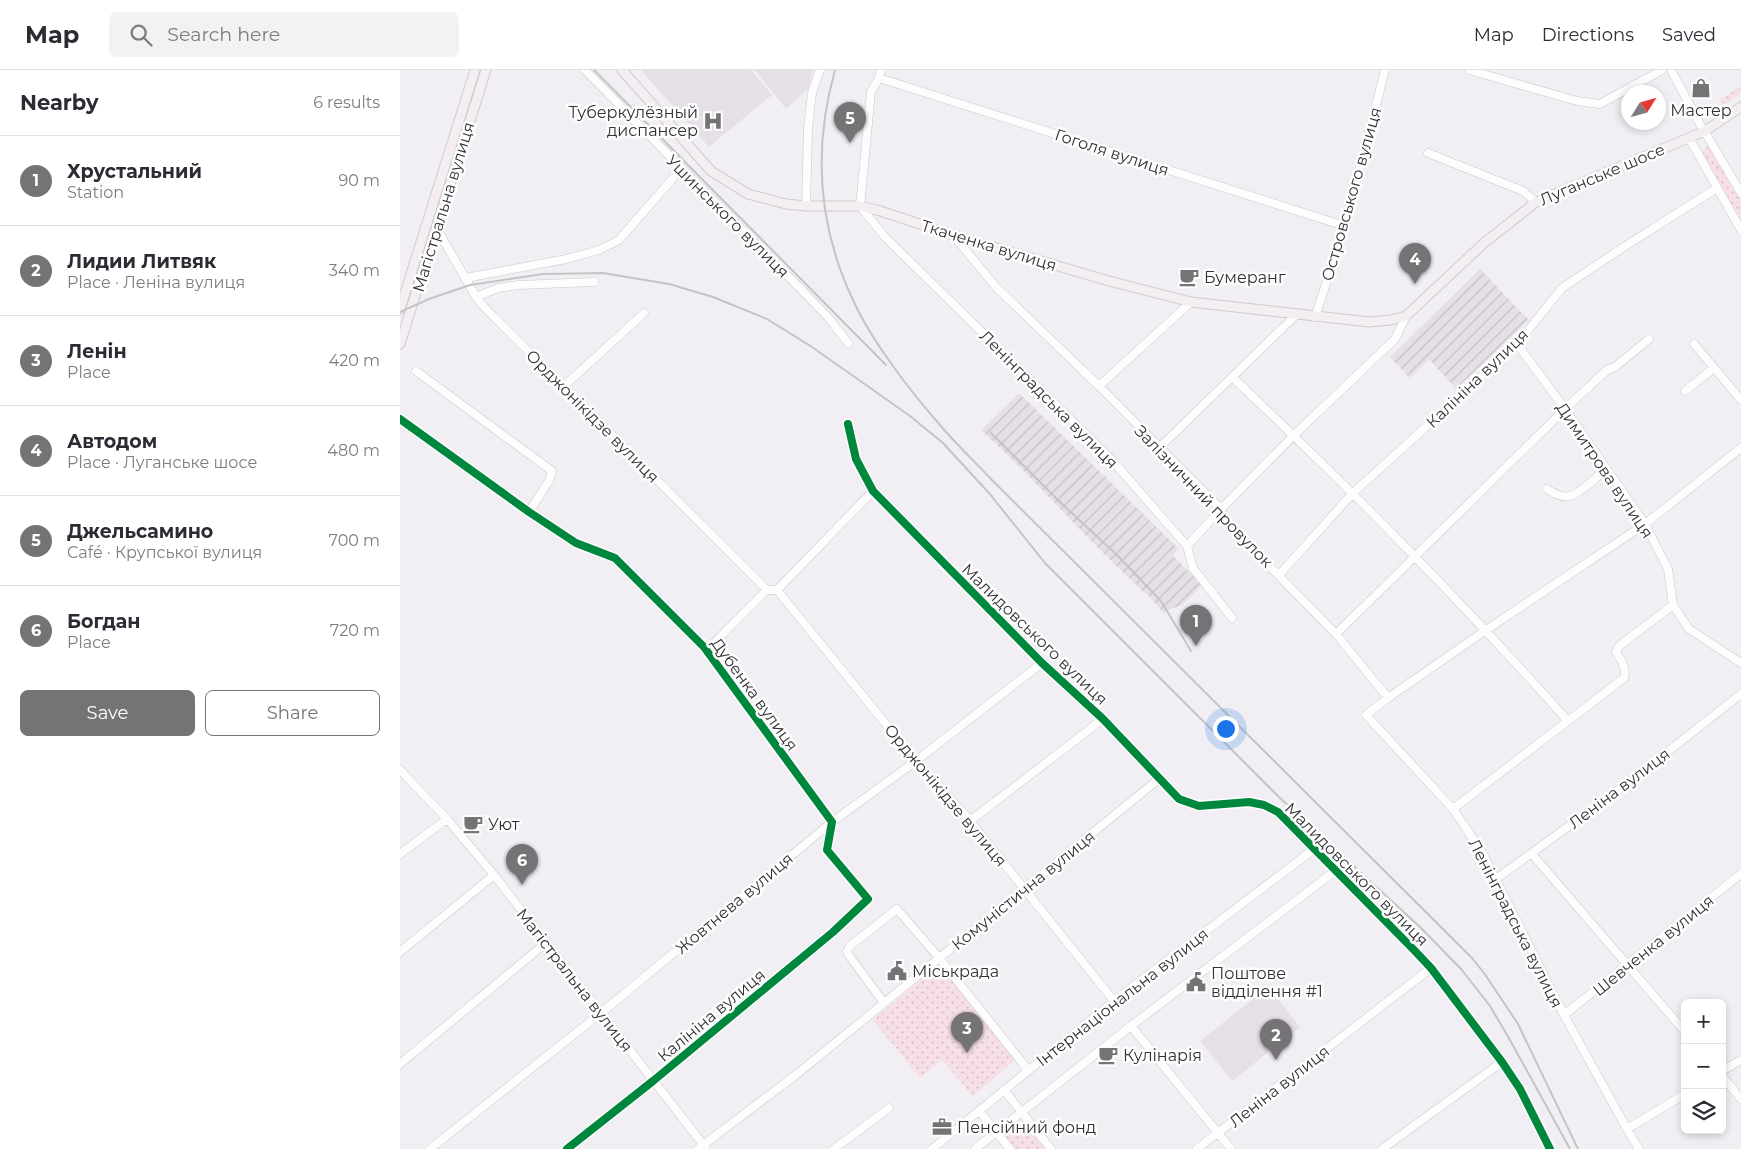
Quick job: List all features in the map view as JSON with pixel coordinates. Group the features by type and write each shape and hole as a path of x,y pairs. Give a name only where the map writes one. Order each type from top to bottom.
{"main road":[{"name":"Магістральна вулиця","path":"400,309 403,293 475,70"},
{"name":"Магістральна вулиця","path":"400,344 486,70"},
{"name":"Ткаченка вулиця","path":"622,70 711,171 748,194 786,204 860,206 877,210 953,235 1109,281 1190,302 1369,322 1392,320 1406,316"},
{"name":"Луганське шосе","path":"1406,316 1484,243 1536,202 1705,131 1741,107"}],"street":[{"name":"Ушинського вулиця","path":"585,70 828,317 848,342"},
{"path":"806,206 808,128 812,93 820,70"},
{"name":"Островського вулиця","path":"1315,317 1345,226 1385,70"},
{"path":"1468,70 1577,101 1600,104 1662,70"},
{"path":"1671,70 1741,193"},
{"path":"860,206 871,92 880,74"},
{"name":"Гоголя вулиця","path":"880,74 1345,226"},
{"path":"1689,138 1741,230"},
{"path":"1428,154 1523,191 1536,202"},
{"path":"466,278 566,259 598,250 619,240 673,178"},
{"name":"Калініна вулиця","path":"1279,575 1352,494 1517,344 1562,288 1717,188"},
{"name":"Ленінградська вулиця","path":"860,206 885,237 1111,459 1187,546 1193,568 1232,618"},
{"name":"Орджонікідзе вулиця","path":"437,228 476,297 563,387 767,590"},
{"name":"Залізничний провулок","path":"953,235 996,287 1099,386 1221,509 1224,520 1336,634 1388,698"},
{"path":"476,297 498,288 518,285 594,282"},
{"path":"1099,386 1190,302"},
{"path":"563,387 644,312"},
{"path":"1159,448 1296,315"},
{"path":"1187,546 1294,435 1395,339 1406,316"},
{"path":"1336,634 1564,409 1607,370 1615,367 1649,339"},
{"name":"Димитрова вулиця","path":"1517,344 1645,524 1668,569 1673,605 1689,629 1741,664"},
{"path":"1694,344 1741,400"},
{"path":"1685,391 1714,368"},
{"path":"416,371 552,471 549,481 529,512"},
{"path":"1232,377 1294,435 1415,556 1486,630 1568,721"},
{"name":"Дубенка вулиця","path":"400,419 529,512 576,543 615,558 706,651 832,822"},
{"name":"Малидовського вулиця","path":"848,424 856,459 873,491 1042,663 1103,720 1180,799 1199,806 1249,802 1264,805 1278,812 1431,968 1520,1089 1550,1149"},
{"path":"1388,698 1645,524 1741,448"},
{"path":"1546,489 1558,495 1569,497 1606,469"},
{"path":"706,651 767,590 777,590 873,491"},
{"name":"Орджонікідзе вулиця","path":"777,590 916,761 970,821 1114,1001"},
{"path":"1453,809 1624,678 1626,673 1616,652 1619,646 1673,605"},
{"name":"Жовтнева вулиця","path":"430,1149 601,1013 832,822 916,761 1042,663"},
{"name":"Леніна вулиця","path":"1496,880 1628,783 1741,694"},
{"name":"Ленінградська вулиця","path":"1388,698 1366,715 1453,809 1482,852 1564,1015 1640,1149"},
{"path":"970,821 1103,720"},
{"name":"Магістральна вулиця","path":"400,770 447,819 494,875 653,1081 702,1148"},
{"name":"Комуністична вулиця","path":"702,1148 940,959 1160,778"},
{"path":"400,854 447,819"},
{"name":"Калініна вулиця","path":"567,1149 653,1081 833,932 868,899 827,850 832,822"},
{"name":"Інтернаціональна вулиця","path":"932,1149 1114,1001 1314,849"},
{"path":"1532,854 1681,1027"},
{"name":"Інтернаціональна вулиця","path":"975,1149 1131,1026 1335,871"},
{"name":"Шевченка вулиця","path":"1564,1015 1741,874"},
{"path":"400,952 494,875"},
{"path":"884,1003 847,951 850,946 897,909 940,959 1028,1070"},
{"path":"400,1064 547,942"},
{"name":"Леніна вулиця","path":"1197,1149 1431,968"},
{"path":"1131,1026 1231,1149"},
{"path":"1726,1069 1741,1060"},
{"path":"1382,1149 1502,1062"},
{"path":"1726,1081 1741,1099"},
{"path":"1004,1090 1051,1149"},
{"path":"1627,1129 1681,1096"},
{"path":"834,1149 889,1108"},
{"path":"979,1111 1010,1149"}],"shaded area":[{"name":"Туберкулёзный диспансер","path":"641,70 751,70 772,95 709,147"},
{"path":"755,70 813,70 808,89 786,109"},
{"path":"1741,86 1741,93 1724,105 1720,100"},
{"path":"1706,147 1712,149 1741,200 1741,222 1704,155 1703,152"},
{"path":"1480,269 1529,320 1456,389 1429,359 1410,378 1390,357"},
{"path":"1019,393 1178,548 1173,556 1202,585 1181,606 1164,613 981,430"},
{"path":"940,963 1016,1059 973,1096 942,1060 920,1078 873,1020"},
{"path":"1268,987 1300,1027 1232,1081 1200,1041"},
{"path":"1026,1121 1047,1149 1015,1149 1006,1137"}],"railway":[{"path":"594,70 886,365"},
{"path":"835,70 828,99 822,158 826,215 832,244 853,300 870,332 892,365 946,432 992,480 1472,958 1518,1024 1578,1149"},
{"path":"400,312 429,299 470,285 543,274 603,273 669,284 713,297 767,319 812,347 910,416 943,443 989,493 1045,563 1279,797 1421,928 1461,969 1490,1006 1570,1149"},
{"path":"991,433 1062,504 1118,556 1161,601 1191,651"}],"cycle path":[{"path":"400,419 529,512 576,543 615,558 704,647 832,822 827,850 868,899 833,932 653,1081 567,1149"},
{"path":"848,424 856,459 873,491 1042,663 1103,719 1179,799 1199,806 1249,802 1264,805 1278,812 1414,950 1431,968 1502,1062 1520,1089 1550,1149"}],"place":[{"name":"Мастер","path":"1701,88"},
{"name":"Туберкулёзный диспансер","path":"713,121"},
{"name":"Джельсамино","path":"850,143"},
{"name":"Бумеранг","path":"1189,277"},
{"name":"Автодом","path":"1415,284"},
{"name":"Хрустальний","path":"1196,646"},
{"name":"Уют","path":"473,824"},
{"name":"Богдан","path":"522,885"},
{"name":"Міськрада","path":"897,971"},
{"name":"Поштове відділення #1","path":"1196,982"},
{"name":"Ленін","path":"967,1053"},
{"name":"Кулінарія","path":"1108,1055"},
{"name":"Лидии Литвяк","path":"1276,1060"},
{"name":"Пенсійний фонд","path":"942,1127"}]}
